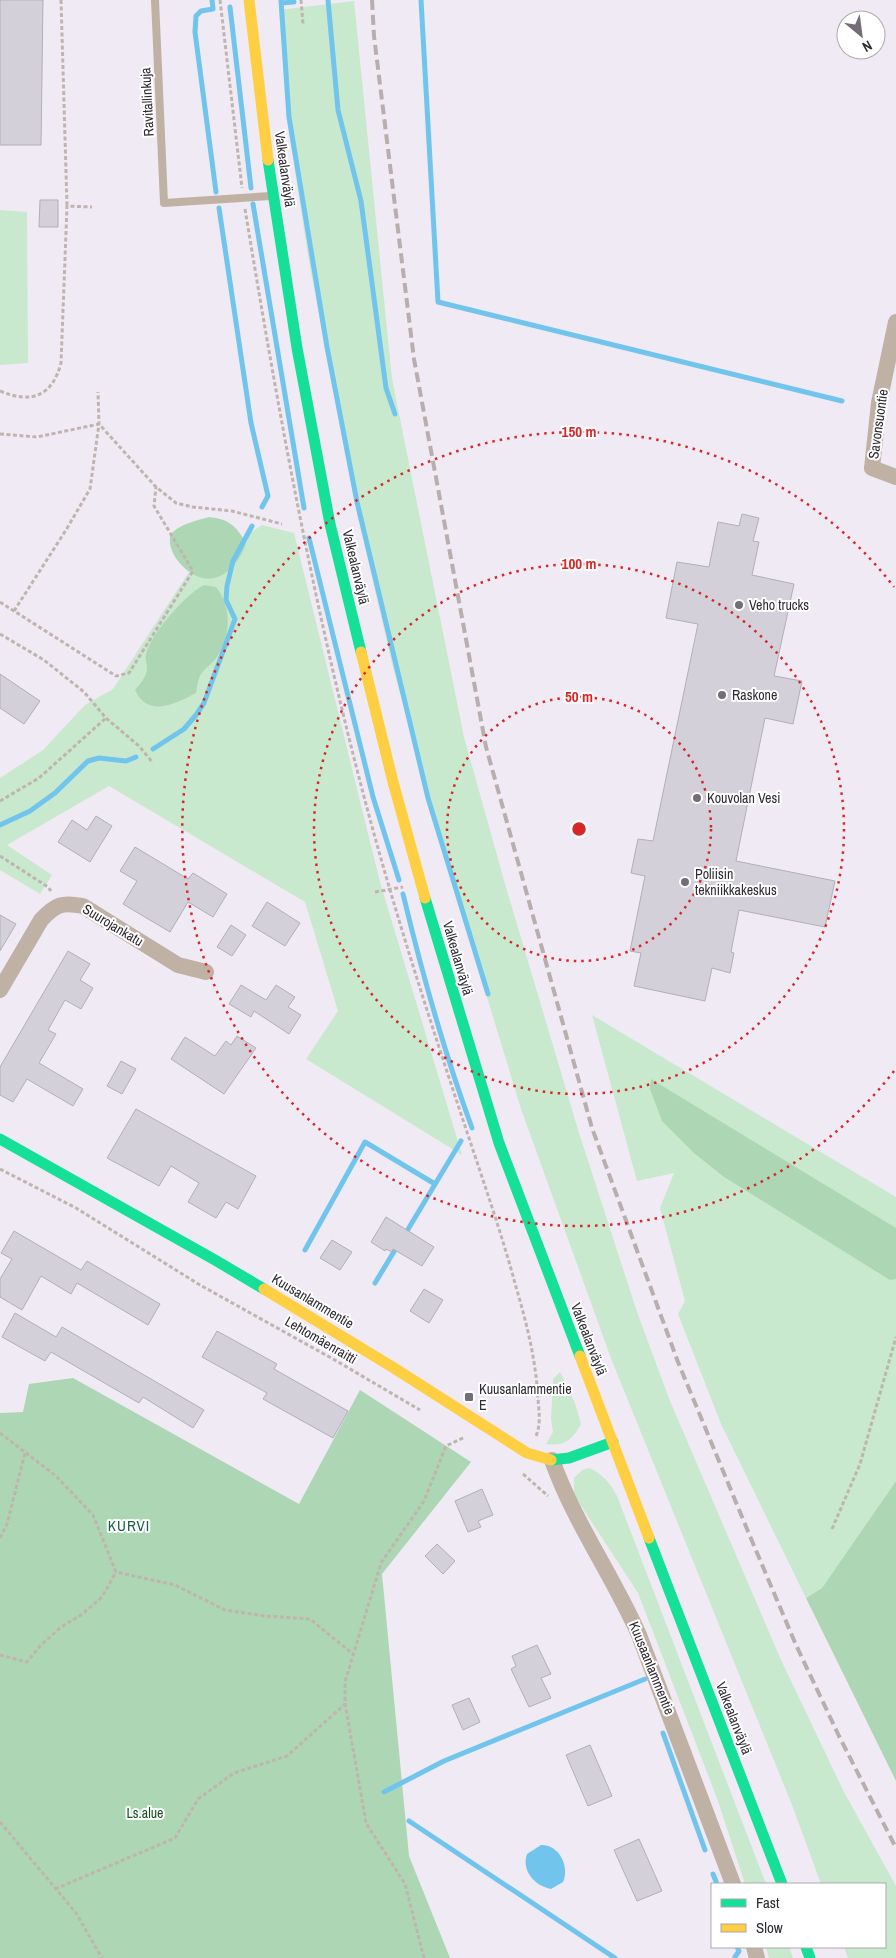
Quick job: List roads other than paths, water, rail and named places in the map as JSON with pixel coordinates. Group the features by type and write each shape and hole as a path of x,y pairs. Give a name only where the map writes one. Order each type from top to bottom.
{"main road":[{"name":"Valkealanväylä","path":"249,0 273,195 330,524 390,772 420,883 499,1143 782,1883"},
{"name":"Kuusanlammentie","path":"1,1142 232,1270 394,1368 527,1453 552,1460 569,1458 612,1442"}],"street":[{"name":"Savonsuontie","path":"896,322 879,403 872,468 896,478"},
{"name":"Suurojankatu","path":"0,990 41,920 50,910 60,904 71,903 83,906 178,965 206,972"},
{"name":"Kuusaanlammentie","path":"552,1460 563,1491 625,1603 639,1635 733,1883"}],"lane":[{"name":"Ravitallinkuja","path":"155,0 164,203 273,195"}],"water":[{"path":"541,1845 553,1848 558,1852 564,1863 565,1876 563,1882 551,1889 535,1881 526,1866 527,1854"}],"waterway":[{"path":"212,0 213,9 201,11 196,16 195,32 216,192"},
{"path":"281,0 289,117 327,347 357,502 428,798 488,994"},
{"path":"328,0 338,110 361,201 386,388 395,414"},
{"path":"421,0 438,302 842,401"},
{"path":"281,3 294,2"},
{"path":"230,7 251,188"},
{"path":"253,204 304,508"},
{"path":"219,208 251,423 268,496 262,507"},
{"path":"153,749 184,729 204,703 235,619 226,600 233,561 252,526"},
{"path":"309,538 373,797 399,880"},
{"path":"0,825 30,811 55,793 88,761 99,758 126,761 136,757"},
{"path":"403,894 434,1012 472,1128"},
{"path":"404,1236 461,1141"},
{"path":"305,1250 365,1142 435,1184"},
{"path":"375,1283 398,1245"},
{"path":"384,1792 444,1761 645,1679"},
{"path":"663,1733 705,1850"},
{"path":"409,1821 615,1958"},
{"path":"713,1874 717,1883"},
{"path":"735,1957 739,1951 738,1948"}],"railway":[{"path":"372,0 374,36 414,359 486,747 592,1128 678,1362 752,1541 796,1645 839,1736 896,1848"}],"place":[{"name":"Veho trucks","path":"739,605"},
{"name":"Raskone","path":"722,695"},
{"name":"Kouvolan Vesi","path":"697,798"},
{"name":"Poliisin tekniikkakeskus","path":"685,882"},
{"name":"Kuusanlammentie E","path":"469,1397"}],"district":[{"name":"KURVI","path":"129,1526"}],"park label":[{"name":"Ls.alue","path":"145,1813"}]}
